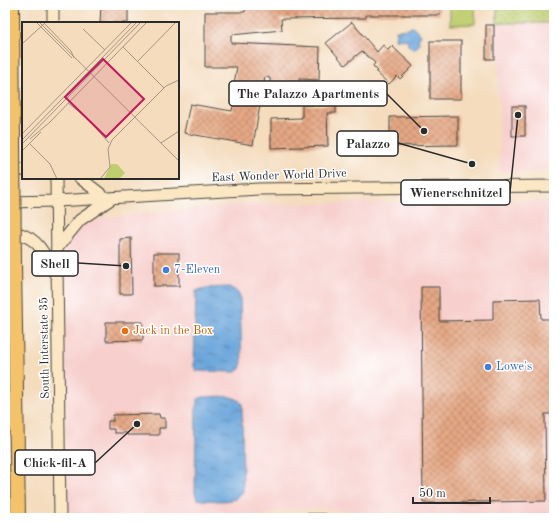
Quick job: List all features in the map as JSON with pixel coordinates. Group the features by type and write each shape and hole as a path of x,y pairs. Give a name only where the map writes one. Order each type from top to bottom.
{"highway":[{"path":"12,5 18,518"}],"main road":[{"path":"53,5 53,22"},
{"path":"5,171 22,170"},
{"name":"South Interstate 35","path":"56,179 60,518"},
{"path":"57,248 80,220 110,198 82,179"},
{"name":"East Wonder World Drive","path":"5,202 57,201 259,188 554,186"},
{"path":"5,230 23,233 38,245 58,278"}],"street":[{"path":"289,518 324,518"}],"shaded area":[{"path":"497,23 554,23 554,171 500,172"},
{"path":"554,201 554,518 403,518 316,508 283,510 255,518 68,518 63,259 66,248 72,236 91,221 102,218 243,204","holes":["203,397 234,398 239,400 242,404 243,491 195,493 196,406 198,399"]}],"green space":[{"path":"450,5 475,5 475,24 450,25"},
{"path":"497,5 554,5 554,23 497,23"}],"water":[{"path":"413,26 421,35 418,40 420,44 414,50 408,45 407,40 395,39 396,30 408,29"},
{"path":"229,287 238,292 240,296 242,363 240,369 235,372 196,371 194,366 196,291 205,288"},
{"path":"203,397 230,397 235,398 242,404 243,491 236,498 231,500 202,500 197,499 195,493 196,406 198,399"}],"building":[{"path":"101,5 128,5 128,22 100,22"},
{"path":"245,5 439,5 440,15 366,15 366,18 281,19 282,30 231,35 231,43 320,47 319,80 299,79 299,95 270,95 270,78 265,77 253,145 184,133 190,104 232,111 236,89 233,89 237,67 205,67 205,12 245,12"},
{"path":"352,22 377,52 383,45 388,50 392,46 413,66 400,79 397,76 389,84 376,72 378,71 373,66 375,63 362,51 345,65 326,43"},
{"path":"486,25 494,25 494,59 486,59"},
{"path":"430,41 461,41 461,99 430,99"},
{"path":"302,105 336,105 336,113 327,113 328,146 271,148 271,119 302,118"},
{"path":"512,106 525,106 525,136 512,136"},
{"path":"458,116 458,145 390,146 390,117"},
{"path":"131,238 132,294 120,294 120,239"},
{"name":"7-Eleven","path":"154,253 179,253 179,286 154,286"},
{"name":"Lowe's","path":"421,287 439,287 439,321 493,320 493,300 540,299 541,319 554,319 554,414 545,414 546,501 423,503"},
{"name":"Jack in the Box","path":"106,322 143,322 143,340 106,341"},
{"path":"159,414 160,418 165,418 165,428 159,428 159,435 127,435 127,433 114,433 114,429 108,429 108,421 113,421 113,415"}],"place":[{"name":"Wienerschnitzel","path":"518,115"},
{"name":"The Palazzo Apartments","path":"424,131"},
{"name":"Palazzo","path":"472,164"},
{"name":"Shell","path":"126,266"},
{"name":"7-Eleven","path":"166,270"},
{"name":"Jack in the Box","path":"125,331"},
{"name":"Lowe's","path":"488,367"},
{"name":"Chick-fil-A","path":"137,424"}]}
